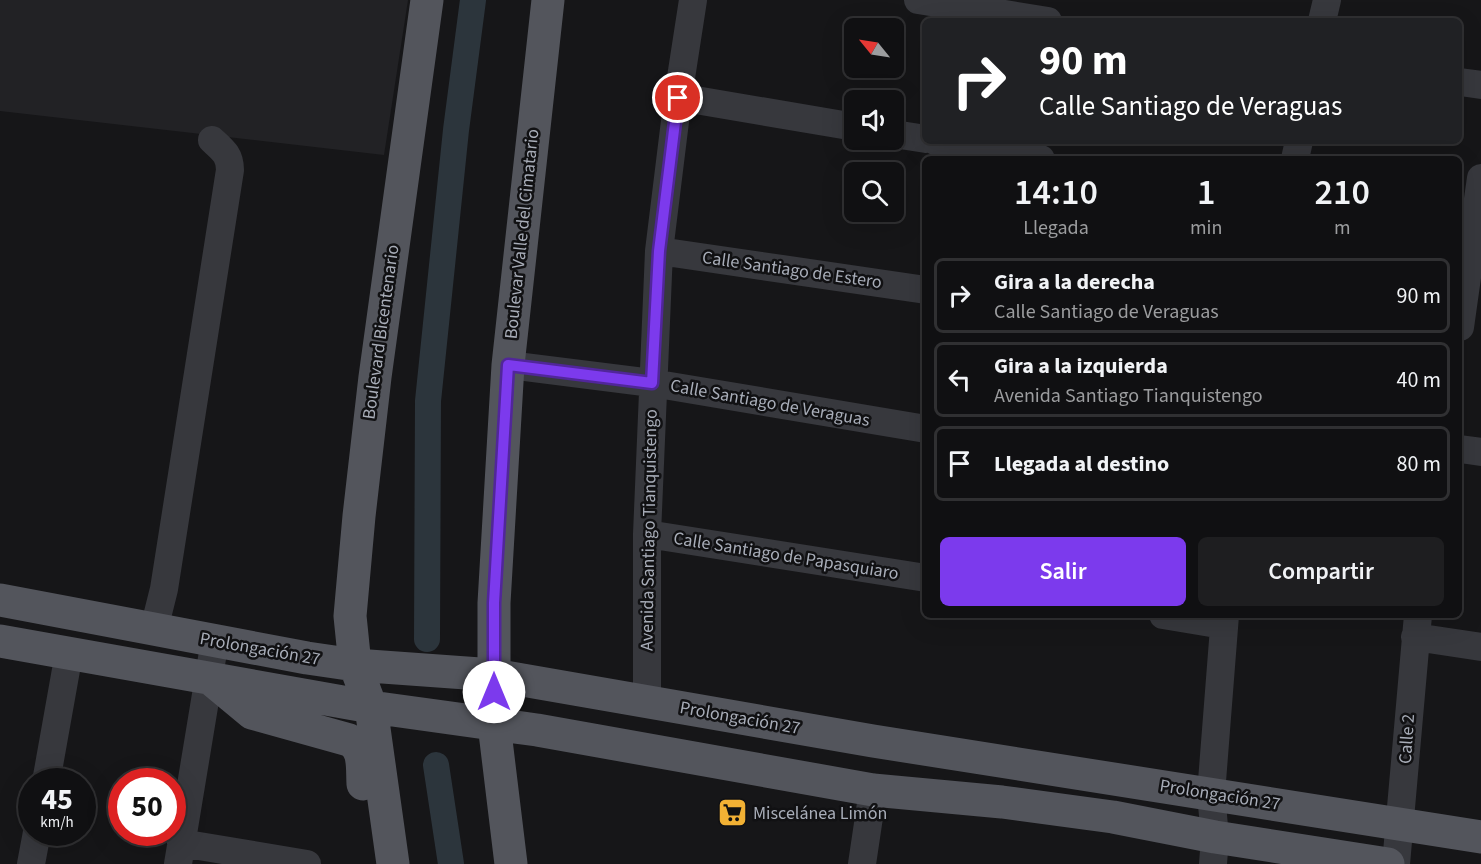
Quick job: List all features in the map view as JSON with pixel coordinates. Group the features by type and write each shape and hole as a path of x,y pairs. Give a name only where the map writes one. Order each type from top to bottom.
{"main road":[{"name":"Boulevard Bicentenario","path":"355,665 350,616 359,516 375,377 427,0"},
{"name":"Boulevar Valle del Cimatario","path":"511,864 494,724 494,603 508,365 548,0"},
{"name":"Prolongación 27","path":"0,600 307,658 355,665 494,675 873,741 1481,837"},
{"name":"Prolongación 27","path":"0,641 371,707 494,724 873,790 1002,802 1113,817 1214,850 1388,864"},
{"path":"355,665 371,707 392,856"},
{"path":"210,678 252,713 356,743 360,749 367,827 392,856"}],"street":[{"name":"Avenida Santiago Tianquistengo","path":"647,702 647,534 659,251 693,0"},
{"path":"918,0 1029,18"},
{"path":"1323,18 1327,0"},
{"path":"1462,82 1481,85"},
{"path":"678,98 844,126"},
{"path":"904,136 922,138"},
{"path":"154,629 164,589 230,170 227,153 212,140"},
{"path":"953,144 1023,156"},
{"path":"1462,318 1475,261 1481,178"},
{"name":"Calle Santiago de Estero","path":"659,251 922,289"},
{"name":"Calle Santiago de Veraguas","path":"508,365 652,383 922,428"},
{"path":"1462,449 1481,452"},
{"name":"Calle Santiago de Papasquiaro","path":"647,534 922,577"},
{"path":"1200,618 1224,620 1211,794 1214,850"},
{"path":"1417,626 1481,647"},
{"name":"Calle 2","path":"1396,864 1417,626"},
{"path":"215,640 179,854 307,864"},
{"path":"48,768 69,653"},
{"path":"862,864 873,790"},
{"path":"31,864 34,846"}],"shaded area":[{"path":"0,0 408,0 384,155 0,111"}],"waterway":[{"path":"427,639 428,401 456,130 473,0"},
{"path":"436,765 451,864"}],"place":[{"name":"Miscelánea Limón","path":"732,813"}],"route":[{"path":"494,692 494,603 508,365 652,383 659,251 678,98"}]}
